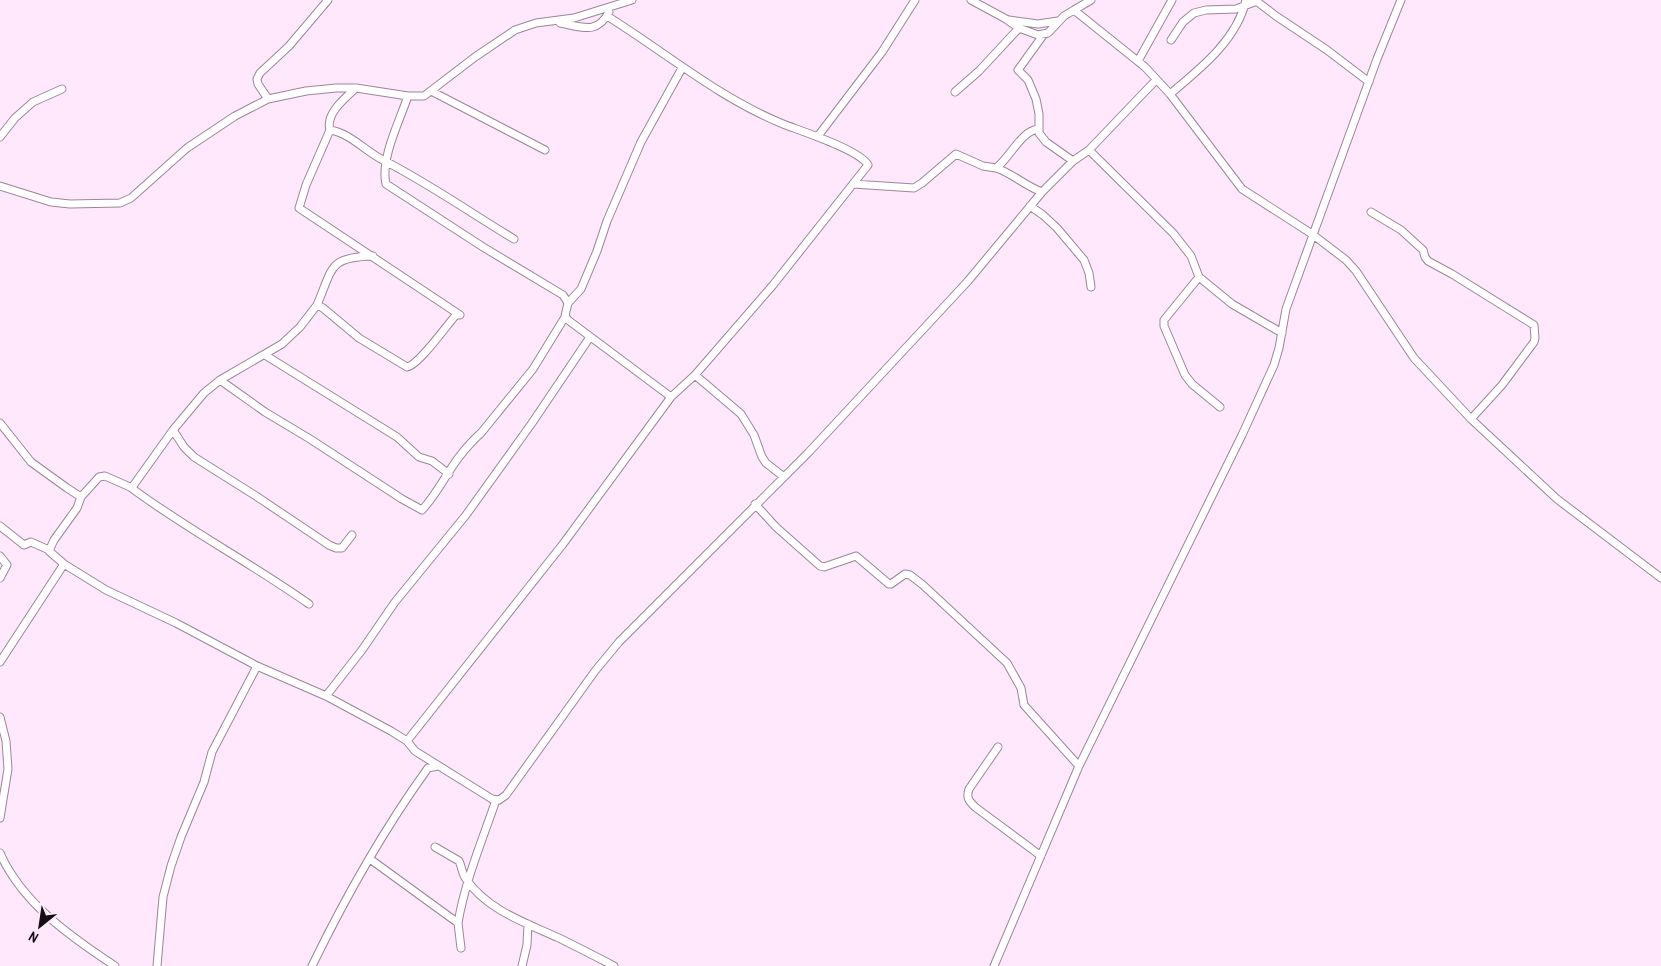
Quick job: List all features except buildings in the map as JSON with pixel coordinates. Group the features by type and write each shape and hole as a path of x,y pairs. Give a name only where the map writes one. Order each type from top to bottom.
{"street":[{"path":"268,99 258,84 257,79 260,72 289,46 328,0"},
{"path":"0,186 51,202 70,204 120,203 131,198 187,148 235,116 268,99 315,90 356,88 408,96 424,96 474,57 515,30 536,22 574,18 632,0"},
{"path":"818,136 882,52 915,0"},
{"path":"971,0 1019,28 1033,34 1044,34"},
{"path":"1073,161 1046,142 1039,134 1039,114 1036,99 1028,80 1018,70 1044,34 1051,30 1058,21 1091,0"},
{"path":"1138,61 1172,0"},
{"path":"994,966 1079,766 1242,435 1274,365 1286,309 1312,234 1401,0"},
{"path":"1171,40 1183,22 1194,13 1206,10 1236,9 1246,3 1256,1 1327,50 1369,82"},
{"path":"1170,94 1192,76 1220,48 1230,35 1246,3"},
{"path":"554,21 586,28 597,27 607,16 613,5"},
{"path":"1074,10 1138,61 1170,94 1237,184 1312,234 1346,260 1356,271 1414,358 1471,419 1557,499 1661,578"},
{"path":"408,741 563,544 670,397 695,375 773,286 853,184 868,168 868,163 861,158 818,136 762,115 682,68 607,16"},
{"path":"1006,19 1029,24 1058,21"},
{"path":"955,92 979,71 1019,28"},
{"path":"220,380 264,412 310,438 418,508 424,509 458,458 533,369 566,317 568,303 580,289 641,142 682,68"},
{"path":"0,526 26,546 31,542 49,550 64,564 106,590 176,623 257,666 326,696 408,741 415,751 438,766 499,800 506,795 595,671 619,642 755,504 784,478 968,282 1042,192 1073,161 1088,150 1156,80"},
{"path":"317,305 324,308 359,338 407,367 419,359 456,315 460,316 299,208 306,185 330,130 328,123 345,98 356,88"},
{"path":"1,134 32,102 62,89"},
{"path":"431,91 545,150"},
{"path":"408,96 387,154 385,181 390,188 563,295 568,303"},
{"path":"996,168 1025,136 1034,129 1038,129"},
{"path":"330,130 338,132 514,239"},
{"path":"1088,150 1173,233 1191,256 1199,277 1232,304 1282,333"},
{"path":"853,184 914,188 956,154 983,166 1002,170 1032,189 1042,192"},
{"path":"1030,206 1057,228 1084,260 1089,273 1091,287"},
{"path":"1371,212 1401,230 1423,250 1428,261 1534,325 1534,342 1502,385 1471,419"},
{"path":"130,487 135,484 173,430 198,399 220,380 282,344 300,327 317,305 336,264 344,259 353,257 373,256"},
{"path":"1199,277 1164,320 1164,326 1185,375 1192,384 1220,407"},
{"path":"566,317 670,397"},
{"path":"326,696 362,650 395,602 466,515 532,423 590,337"},
{"path":"265,355 389,432 418,457 432,461 449,474"},
{"path":"695,375 741,414 754,434 766,463 784,478"},
{"path":"0,422 31,462 81,497"},
{"path":"173,430 184,447 194,457 328,545 342,548 352,535"},
{"path":"49,550 77,508 81,497 102,476 130,487 200,536 276,581 310,604"},
{"path":"755,504 776,527 820,566 824,567 856,556 889,584 905,574 910,575 923,585 1007,664 1021,688 1024,706 1079,766"},
{"path":"0,556 7,567 0,578"},
{"path":"0,662 64,564"},
{"path":"157,966 164,897 173,859 204,782 212,752 257,666"},
{"path":"0,717 6,741 8,769 0,818"},
{"path":"998,747 969,789 967,798 975,807 1041,856"},
{"path":"312,966 326,936 370,859 427,769 438,766"},
{"path":"461,948 458,923 467,881 496,800"},
{"path":"435,847 459,861 467,881 485,900 504,913 614,966"},
{"path":"0,853 20,887 36,904 82,944 115,966"},
{"path":"370,859 458,923"},
{"path":"522,966 527,945 528,924"}]}
